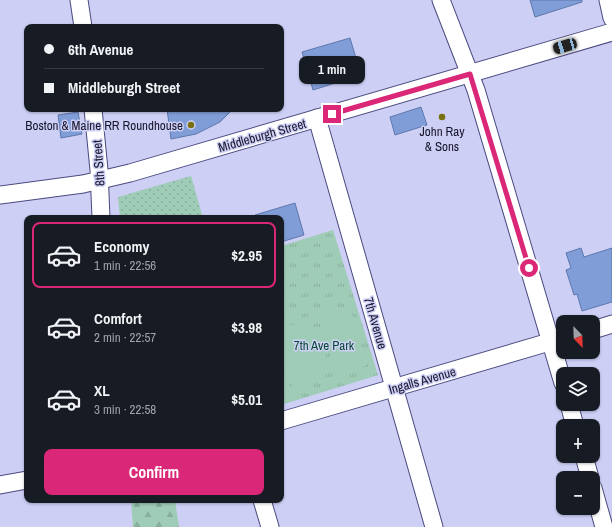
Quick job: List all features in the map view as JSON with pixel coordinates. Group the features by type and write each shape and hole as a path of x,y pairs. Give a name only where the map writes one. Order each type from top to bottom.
{"street":[{"path":"79,0 83,24"},
{"path":"441,0 470,74 556,337"},
{"path":"608,0 612,18"},
{"name":"Middleburgh Street","path":"0,195 100,180 130,173 612,32"},
{"name":"8th Street","path":"93,112 100,180 101,215"},
{"name":"7th Avenue","path":"318,118 434,527"},
{"path":"600,328 612,324"},
{"name":"Ingalls Avenue","path":"284,420 556,340"},
{"path":"0,485 24,481"},
{"path":"263,503 270,527"},
{"path":"600,513 604,527"}],"green space":[{"path":"191,176 202,215 120,215 118,197"},
{"name":"7th Ave Park","path":"333,230 378,375 284,404 284,245"},
{"path":"350,307 367,365 336,375 319,316"},
{"path":"307,321 324,379 293,388 284,358 284,327"},
{"path":"131,503 175,503 179,527 133,527"}],"building":[{"path":"530,0 582,0 582,2 535,17"},
{"path":"350,38 361,75 313,90 302,52"},
{"path":"421,107 427,125 395,135 390,117"},
{"path":"78,112 82,134 61,138 58,115"},
{"name":"Boston & Maine RR Roundhouse","path":"167,112 230,112 220,122 196,134 171,139"},
{"path":"295,203 304,235 284,241 284,215 255,215"},
{"path":"581,248 584,257 612,248 612,302 582,311 577,294 574,295 566,270 571,268 566,253"}],"place":[{"name":"John Ray & Sons","path":"442,117"},
{"name":"Boston & Maine RR Roundhouse","path":"191,125"}],"route":[{"path":"332,114 470,74 529,268"}]}
